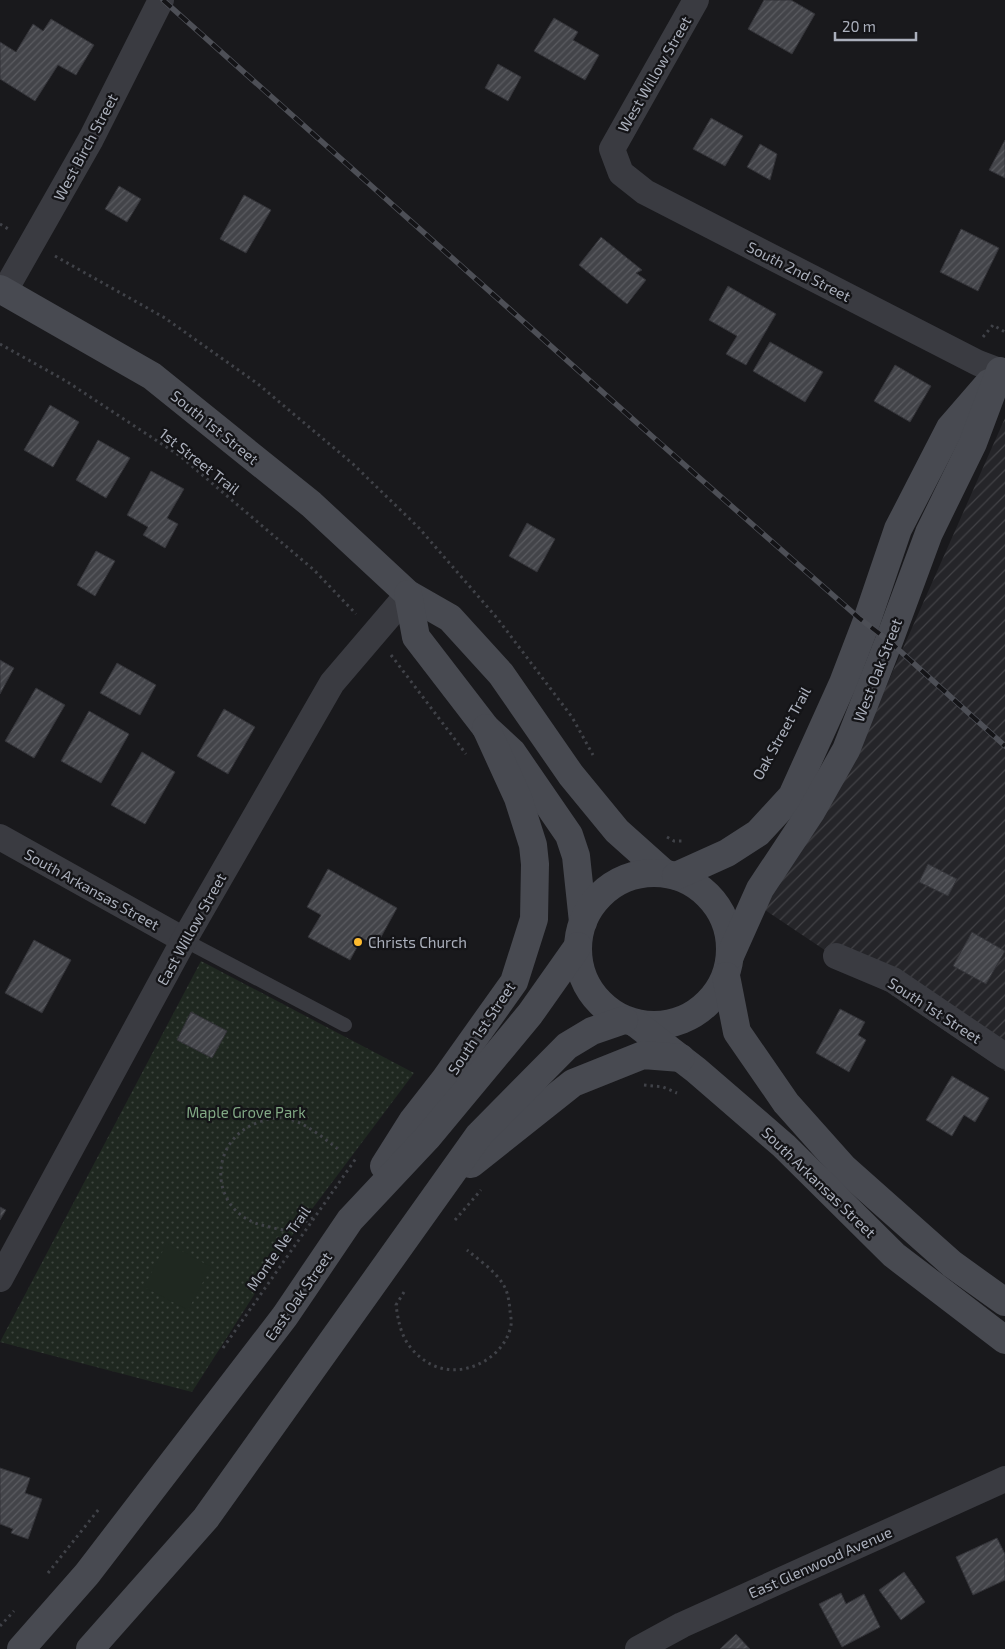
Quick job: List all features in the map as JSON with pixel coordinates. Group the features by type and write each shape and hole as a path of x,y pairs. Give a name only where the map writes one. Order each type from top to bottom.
{"street":[{"name":"West Birch Street","path":"2,290 91,139 161,0"},
{"name":"West Willow Street","path":"612,149 696,0"},
{"name":"South 2nd Street","path":"612,149 622,173 645,192 978,362 1003,369"},
{"name":"South 1st Street","path":"2,290 152,376 311,504 408,594 450,618 501,674 571,775 617,831 670,874"},
{"name":"West Oak Street","path":"670,874 727,853 758,833 792,796 843,683 898,529 950,428 1003,369"},
{"name":"West Oak Street","path":"728,966 760,890 811,812 846,750 929,533 973,443 1003,369"},
{"name":"South 1st Street","path":"408,594 416,637 486,728 512,752 569,835 576,856 580,934"},
{"name":"East Willow Street","path":"0,1279 184,940 332,683 408,594"},
{"name":"South 1st Street","path":"350,1220 413,1120 446,1079 514,982 534,919 535,864 533,845 518,798 486,728"},
{"name":"South Arkansas Street","path":"0,837 184,940"},
{"path":"644,873 670,874 695,884 711,898 723,915 729,935 728,966 715,995 699,1011 679,1022 657,1026 629,1021 605,1008 590,990 580,969 580,934 593,904 607,889 624,879 644,873"},
{"name":"East Oak Street","path":"21,1649 93,1566 285,1316 350,1220 427,1138 530,1014 580,934"},
{"name":"South 1st Street","path":"836,956 893,980 1005,1056"},
{"name":"South Arkansas Street","path":"728,966 738,1032 786,1103 844,1168 952,1264 1005,1302"},
{"path":"90,1649 206,1518 479,1135 567,1046 592,1030 629,1021"},
{"name":"South Arkansas Street","path":"629,1021 681,1058 784,1146 894,1255 1005,1340"},
{"path":"444,1185 573,1083 642,1055 681,1058"},
{"name":"East Glenwood Avenue","path":"638,1649 682,1625 1005,1479"}],"lane":[{"path":"184,940 344,1025"}],"path":[{"path":"59,258 165,318 258,384 353,464 420,528 497,618 572,717 594,756"},
{"path":"993,325 1005,332"},
{"name":"1st Street Trail","path":"0,344 66,381 180,456 314,570 344,602"},
{"path":"400,667 470,760"},
{"path":"661,831 674,841 691,840"},
{"path":"635,1087 644,1085 663,1087 684,1095"},
{"path":"313,1218 286,1230 253,1224 240,1216 231,1206 223,1191 220,1178 222,1161 228,1145 247,1126 271,1118 284,1118 297,1122 338,1148"},
{"name":"Monte Ne Trail","path":"220,1353 361,1152"},
{"path":"454,1221 486,1184"},
{"path":"407,1287 396,1304 399,1326 409,1345 421,1358 445,1370 473,1367 487,1361 508,1336 511,1323 508,1297 504,1285 495,1274 467,1250"},
{"path":"46,1575 101,1507"},
{"path":"0,1626 21,1605"}],"shaded area":[{"path":"1005,418 1005,1071 765,910 766,900 869,725"}],"green space":[{"name":"Maple Grove Park","path":"201,961 414,1073 291,1237 192,1392 0,1342"},
{"path":"167,1243 211,1267 188,1310 144,1287"}],"building":[{"path":"764,0 791,0 815,14 792,54 748,29"},
{"path":"554,18 578,32 573,40 599,55 585,80 534,51"},
{"path":"51,19 94,45 76,75 58,65 35,101 0,79 0,42 16,52 33,24 43,31"},
{"path":"498,64 521,77 508,101 485,88"},
{"path":"711,118 743,136 725,166 693,149"},
{"path":"1005,140 1005,178 989,170"},
{"path":"760,144 777,154 770,180 747,167"},
{"path":"119,186 141,199 127,222 105,209"},
{"path":"244,195 271,210 246,253 220,239"},
{"path":"961,229 999,248 978,291 940,272"},
{"path":"601,237 642,270 636,273 646,280 627,304 579,265"},
{"path":"728,286 776,314 746,365 726,354 737,336 709,320"},
{"path":"770,342 823,372 805,402 753,371"},
{"path":"895,365 931,386 910,422 874,401"},
{"path":"50,405 79,422 53,467 24,450"},
{"path":"98,440 130,458 106,498 76,480"},
{"path":"151,471 184,489 167,518 178,524 165,548 143,535 148,527 127,515"},
{"path":"527,523 555,539 537,572 509,556"},
{"path":"96,551 115,561 95,596 77,585"},
{"path":"0,660 14,668 0,694"},
{"path":"117,663 156,685 140,715 100,693"},
{"path":"36,688 65,705 34,758 5,741"},
{"path":"224,709 255,727 228,774 197,756"},
{"path":"89,711 129,734 101,783 61,761"},
{"path":"142,752 175,772 145,824 111,805"},
{"path":"928,864 957,879 948,896 919,882"},
{"path":"328,869 397,908 376,946 362,938 350,960 308,937 321,915 307,907"},
{"path":"972,932 1005,951 986,984 953,966"},
{"path":"34,940 71,960 42,1013 5,993"},
{"path":"840,1009 865,1022 858,1035 866,1040 849,1072 816,1053"},
{"path":"191,1012 227,1031 212,1058 177,1040"},
{"path":"952,1076 989,1098 975,1122 964,1115 952,1136 926,1120"},
{"path":"0,1207 6,1210 0,1220"},
{"path":"0,1468 30,1478 25,1493 42,1499 28,1539 11,1533 13,1529 0,1524"},
{"path":"997,1538 1005,1554 1005,1580 973,1595 956,1557"},
{"path":"904,1572 925,1602 901,1620 879,1590"},
{"path":"841,1593 846,1604 864,1594 880,1627 842,1647 819,1604"},
{"path":"736,1634 750,1649 720,1649"}],"railway":[{"path":"163,0 654,438 859,618 889,641 1005,746"}],"place":[{"name":"Christs Church","path":"358,942"}]}
